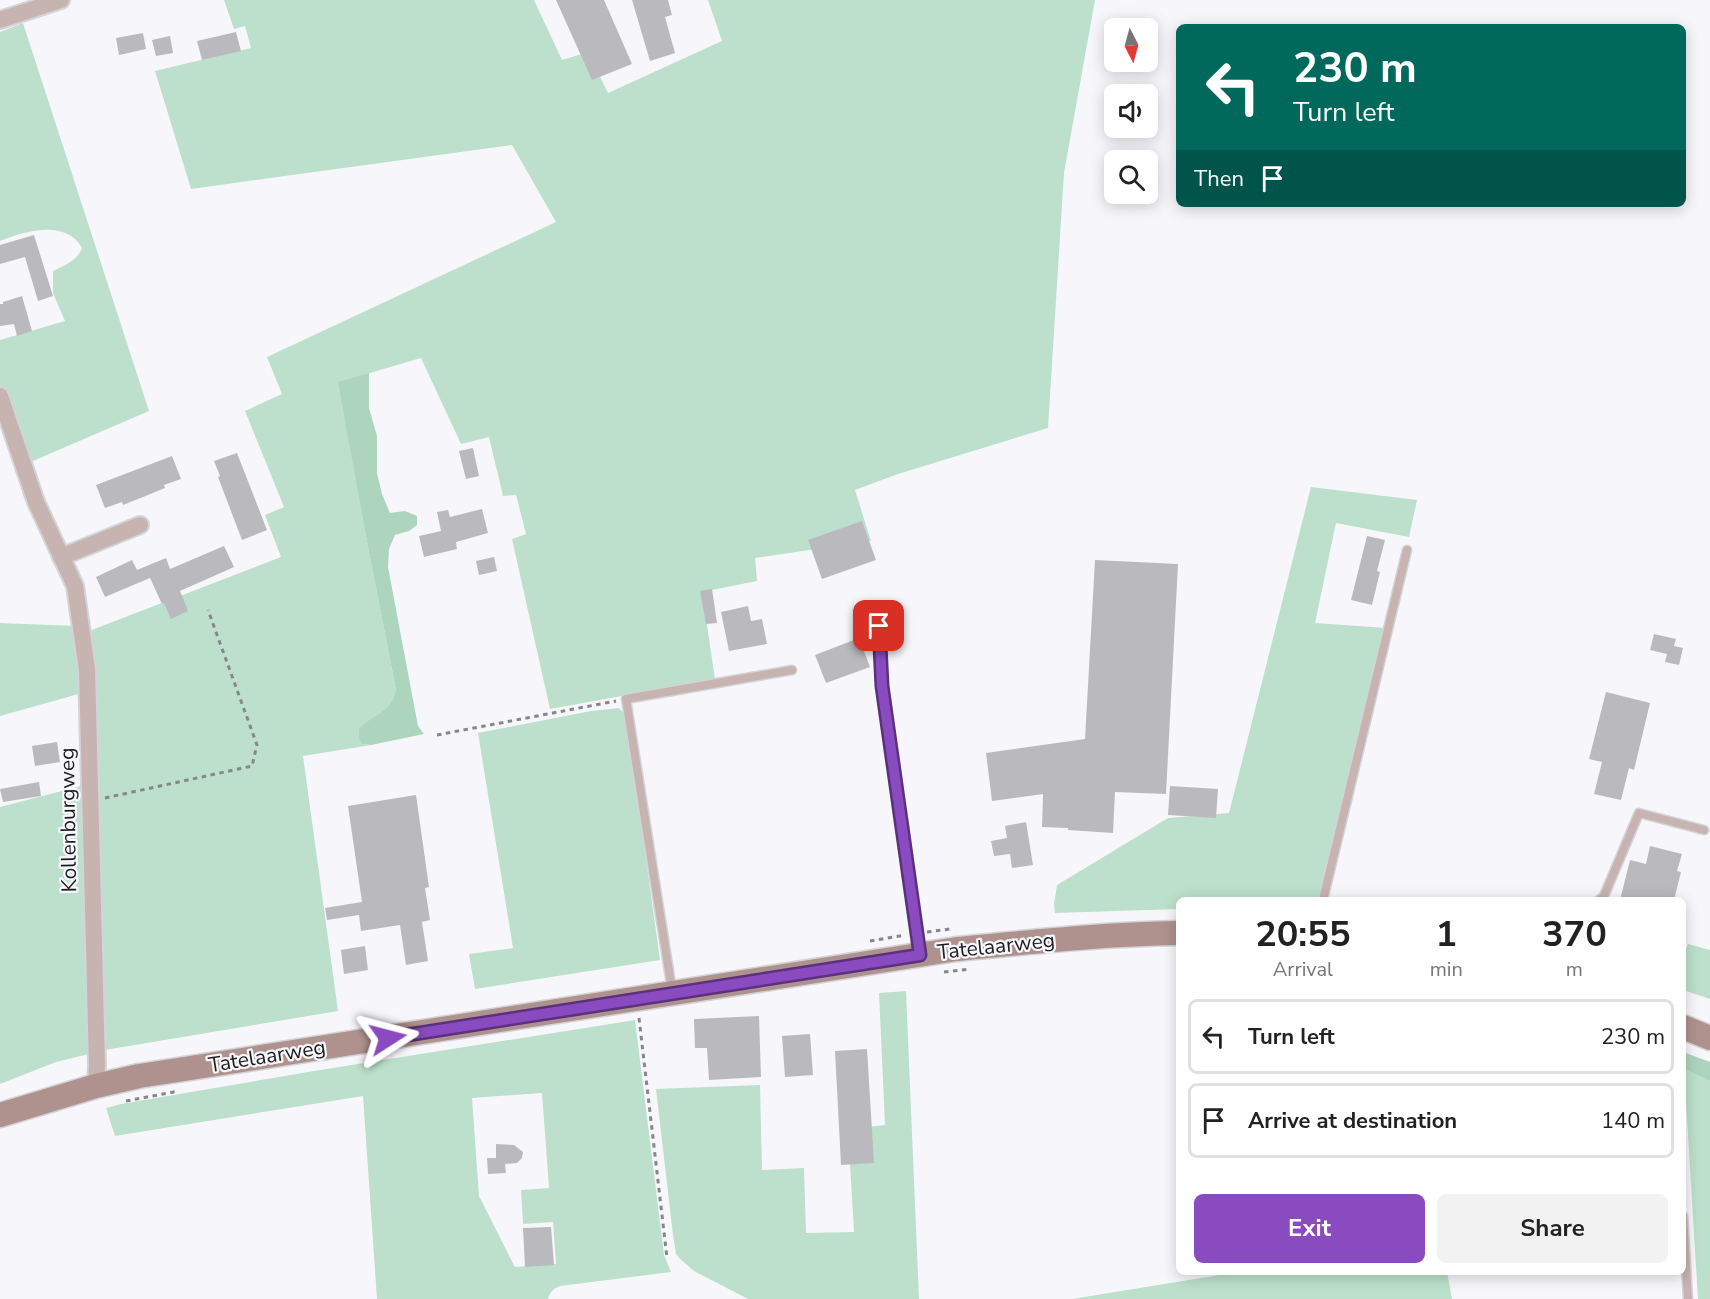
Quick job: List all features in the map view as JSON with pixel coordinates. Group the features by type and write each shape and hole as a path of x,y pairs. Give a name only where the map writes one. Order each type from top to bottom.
{"main road":[{"name":"Tatelaarweg","path":"0,1115 96,1086 150,1074 957,949 1049,940 1176,933"},
{"path":"1686,1028 1710,1038"}],"street":[{"path":"0,20 61,0"},
{"name":"Kollenburgweg","path":"0,396 36,502 75,586 87,669 96,1086"},
{"path":"61,557 140,525"}],"lane":[{"path":"1324,897 1407,550"},
{"path":"877,606 882,686 920,955"},
{"path":"673,993 626,699 792,670"},
{"path":"1603,897 1639,813 1704,830"},
{"path":"1686,1266 1688,1299"}],"path":[{"path":"90,805 108,796 252,766 257,745 208,610"},
{"path":"437,735 626,699"},
{"path":"637,999 668,1258"}],"green space":[{"path":"224,0 534,0 562,60 588,52 608,93 722,41 708,0 1095,0 1064,173 1048,428 898,474 855,490 871,541 755,558 757,581 702,592 715,679 550,709 512,539 526,534 516,495 503,496 489,437 461,444 421,358 339,382 396,690 389,706 366,723 362,744 371,745 303,756 338,1011 105,1050 89,631 281,557 265,515 284,507 245,411 282,394 267,357 556,222 512,145 191,189 155,71 251,48 245,26 234,29"},
{"path":"23,23 149,411 26,464 0,388 0,340 65,321 53,293 53,271 74,259 82,248 75,239 56,230 33,231 0,241 0,32"},
{"path":"369,373 369,408 377,436 377,473 382,494 390,513 405,511 417,516 417,525 409,531 395,535 389,549 388,567 418,726 424,734 371,745 362,744 359,729 386,709 396,690 338,382"},
{"path":"1311,487 1417,500 1409,537 1336,523 1315,623 1387,628 1320,897 1176,897 1176,909 1055,913 1057,885 1168,818 1229,813"},
{"path":"0,623 76,626 82,693 0,716"},
{"path":"619,708 626,715 660,960 475,989 469,954 513,948 478,733 591,711"},
{"path":"85,785 93,1053 56,1062 0,1084 0,807"},
{"path":"1688,944 1710,950 1710,999 1686,991"},
{"path":"906,991 919,1299 748,1299 694,1271 676,1254 656,1089 760,1085 762,1170 804,1168 806,1233 854,1232 848,1129 885,1125 879,993"},
{"path":"635,1020 664,1255 671,1272 560,1286 552,1291 548,1299 377,1299 363,1096 115,1136 106,1108 314,1071","holes":["542,1093 549,1188 521,1190 523,1224 553,1222 556,1264 515,1267 479,1196 472,1098"]},
{"path":"1686,1053 1710,1062 1710,1081 1686,1070"},
{"path":"1686,1070 1710,1081 1710,1299 1698,1299"},
{"path":"1220,1275 1448,1275 1452,1299 1072,1299"}],"building":[{"path":"556,0 604,0 632,64 592,80"},
{"path":"632,0 668,0 672,15 665,17 675,53 650,61"},
{"path":"236,32 241,51 202,60 197,41"},
{"path":"143,33 146,49 119,55 116,38"},
{"path":"170,36 173,53 156,56 152,40"},
{"path":"34,235 53,296 38,301 25,257 0,264 0,245"},
{"path":"22,296 32,331 17,336 14,324 0,326 0,304"},
{"path":"473,448 479,476 466,479 459,451"},
{"path":"237,453 267,530 242,540 214,461"},
{"path":"172,456 181,479 123,505 122,502 105,508 96,485"},
{"path":"482,509 488,533 456,542 457,549 424,557 419,536 441,531 437,512 448,510 450,517"},
{"path":"862,521 876,560 822,579 808,540"},
{"path":"1367,536 1385,540 1372,605 1351,600"},
{"path":"224,546 234,567 180,591 188,611 171,619 150,578 105,597 96,577 132,560 137,570 166,558 170,569"},
{"path":"494,557 497,571 479,575 476,561"},
{"path":"1095,560 1178,564 1166,794 1115,792 1113,833 1042,827 1043,794 992,801 986,753 1085,739"},
{"path":"712,589 717,623 706,624 700,591"},
{"path":"748,606 751,621 762,619 767,644 729,651 721,612"},
{"path":"1654,634 1676,639 1674,646 1683,648 1679,665 1665,662 1667,654 1650,650"},
{"path":"859,638 870,667 826,683 815,655"},
{"path":"1606,692 1650,703 1634,770 1629,768 1621,800 1594,794 1602,762 1589,759"},
{"path":"57,742 60,762 35,766 32,746"},
{"path":"39,782 41,796 3,802 0,789"},
{"path":"1170,786 1218,789 1216,818 1168,815"},
{"path":"416,795 429,887 425,888 430,920 422,922 428,961 406,965 400,925 361,931 359,915 327,920 325,908 362,902 348,806"},
{"path":"1026,822 1033,865 1012,868 1010,854 994,856 991,841 1007,838 1005,826"},
{"path":"1650,846 1682,854 1677,871 1681,872 1675,897 1621,897 1630,860 1646,864"},
{"path":"365,946 368,970 344,974 341,950"},
{"path":"759,1016 761,1077 709,1080 707,1048 695,1048 694,1019"},
{"path":"810,1034 813,1075 785,1077 782,1036"},
{"path":"867,1049 874,1163 841,1165 835,1051"},
{"path":"496,1144 514,1145 523,1152 522,1158 517,1163 505,1164 506,1173 488,1174 487,1158 496,1158"},
{"path":"551,1227 554,1265 525,1267 523,1228"}],"route":[{"path":"388,1038 920,955 882,686 879,626"}]}
